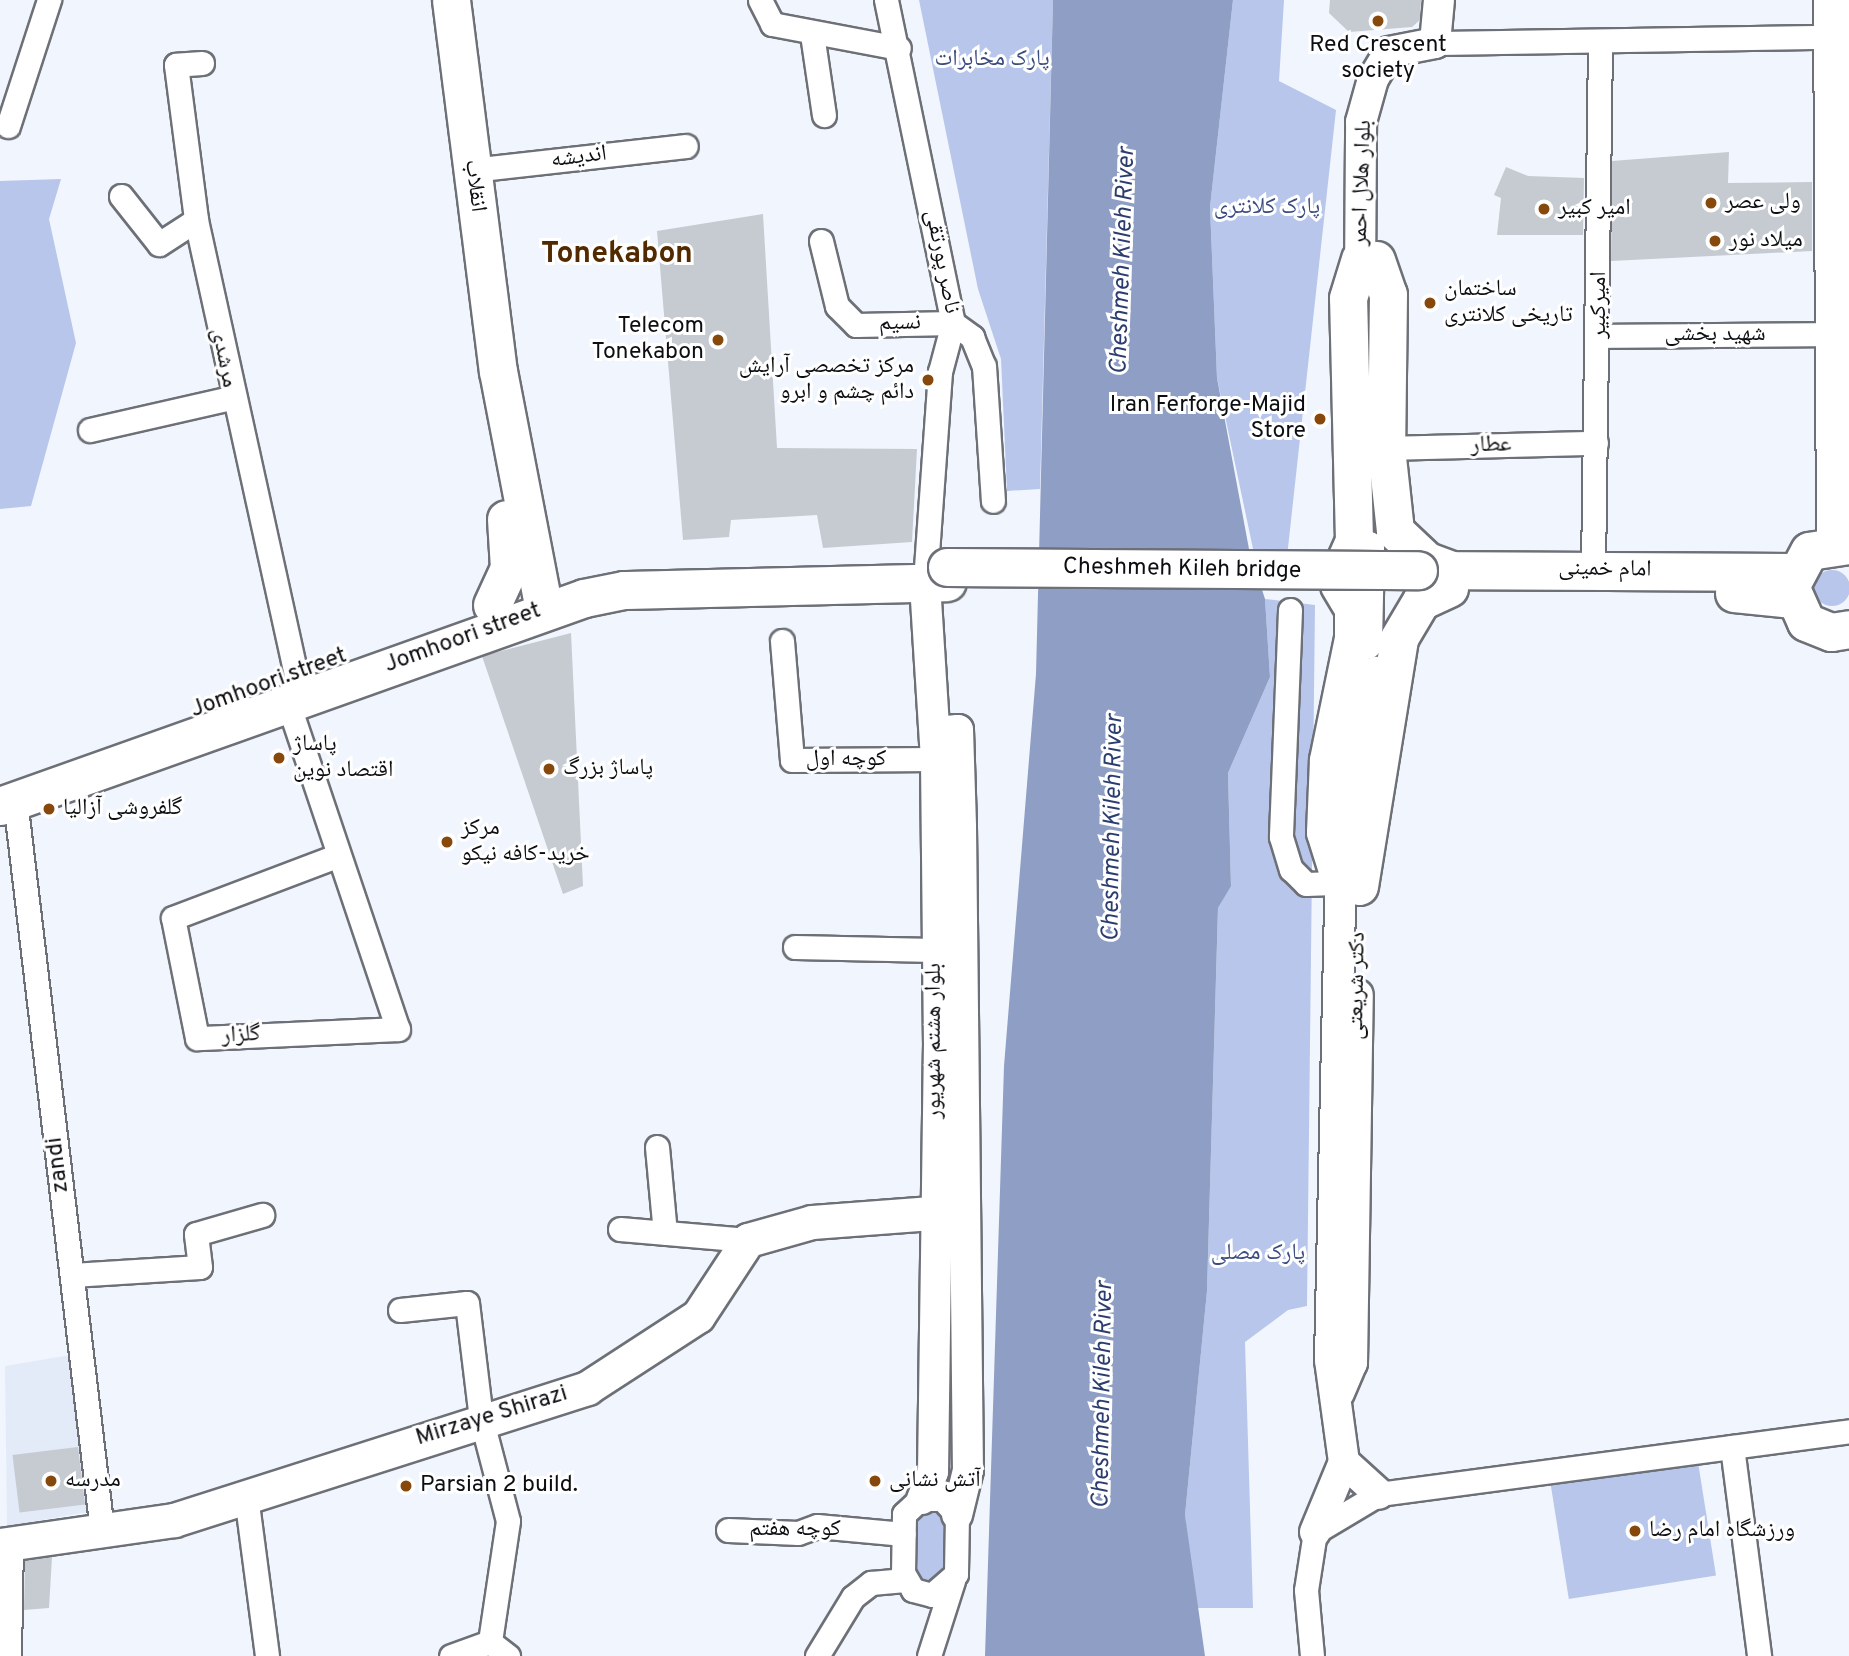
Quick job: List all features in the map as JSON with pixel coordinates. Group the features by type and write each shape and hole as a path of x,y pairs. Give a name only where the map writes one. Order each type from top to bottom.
{"main road":[{"name":"انقلاب","path":"451,0 498,371 541,599"},
{"path":"1832,0 1831,334 1842,544 1809,551 1792,586 1818,629 1849,629"},
{"path":"1350,885 1325,832 1328,760 1353,638 1353,608 1396,578 1427,561 1395,531 1386,448 1388,294 1368,259"},
{"path":"1350,885 1399,638 1421,601 1354,541 1348,298 1368,259"},
{"name":"انقلاب","path":"492,605 509,568 498,371"},
{"name":"امام خمینی","path":"1396,578 1593,570 1792,586"},
{"name":"Jomhoori street","path":"292,688 541,599 630,573 936,574"},
{"name":"Cheshmeh Kileh bridge","path":"936,574 1396,578"},
{"name":"امام خمینی","path":"1396,578 1792,586"},
{"name":"Jomhoori.street","path":"5,795 292,688 492,605 541,599"},
{"path":"748,1240 812,1222 932,1213"},
{"name":"Mirzaye Shirazi","path":"6,1545 174,1520 481,1418 587,1388 698,1316 748,1240"}],"street":[{"path":"8,126 49,0"},
{"path":"760,0 772,24 812,34 899,48"},
{"name":"ناصر پورتقی","path":"886,0 899,48 953,323 940,372 936,574"},
{"path":"1439,0 1436,43 1833,37"},
{"path":"812,34 824,115"},
{"name":"امیرکبیر","path":"1593,570 1600,336 1600,41"},
{"name":"بلوار هلال احمر","path":"1368,259 1361,122 1373,79 1389,52 1436,43"},
{"name":"مرشدی","path":"202,63 176,65 196,219 292,688"},
{"name":"اندیشه","path":"472,170 687,146"},
{"path":"121,196 159,244 196,219"},
{"name":"نسیم","path":"821,242 837,306 856,325 953,323"},
{"path":"953,323 972,337 984,366 993,501"},
{"name":"شهید بخشی","path":"1600,336 1831,334"},
{"path":"90,430 231,398"},
{"name":"عطار","path":"1386,448 1596,443"},
{"name":"بلوار هشتم شهریور","path":"936,574 968,1470 957,1515"},
{"path":"1290,610 1281,837 1291,869 1306,884 1350,885"},
{"name":"کوچه اول","path":"782,641 792,760 943,741"},
{"name":"گلزار","path":"292,688 336,856 398,1029 197,1038 173,918 336,856"},
{"name":"بلوار هشتم شهریور","path":"922,1499 933,1472 935,950 943,741"},
{"name":"zandi","path":"5,795 72,1275 102,1531"},
{"name":"دکتر شریعتی","path":"1315,1532 1344,1462 1339,1393 1352,1363 1345,1143 1350,885"},
{"path":"795,947 935,950"},
{"path":"657,1147 665,1233"},
{"path":"72,1275 200,1267 196,1234 262,1215"},
{"path":"620,1228 748,1240"},
{"path":"400,1310 467,1303 481,1418 508,1521 499,1649 451,1656"},
{"path":"1312,1656 1306,1590 1315,1532 1379,1494 1849,1431"},
{"path":"1732,1447 1759,1656"},
{"path":"1344,1462 1379,1494"},
{"path":"246,1496 267,1656"},
{"path":"905,1580 904,1514 922,1499 942,1499 957,1515 953,1581 929,1656"},
{"name":"کوچه هفتم","path":"728,1530 798,1533 817,1526 904,1534"},
{"path":"6,1545 9,1656"},
{"path":"817,1656 853,1597 871,1583 905,1580 932,1595 953,1581"}],"shaded area":[{"path":"77,1354 93,1511 7,1526 5,1366"}],"green space":[{"name":"پارک مخابرات","path":"919,0 1053,0 1040,489 1007,491 1001,359 978,289"},
{"name":"پارک کلانتری","path":"1233,0 1284,0 1279,81 1336,110 1287,557 1256,563 1217,378 1210,207"},
{"path":"61,179 49,219 76,343 31,506 0,509 0,181"},
{"path":"1832,570 1844,576 1850,588 1844,600 1832,606 1820,600 1814,588 1820,576"},
{"name":"پارک مصلی","path":"1265,599 1315,605 1307,1306 1288,1310 1245,1342 1253,1608 1194,1608 1185,1515 1207,1291 1218,908 1231,885 1228,773 1270,677"},
{"name":"ورزشگاه امام رضا","path":"1698,1462 1716,1576 1569,1599 1551,1485"},
{"path":"925,1509 938,1509 946,1520 946,1572 934,1585 921,1582 915,1571 916,1521"}],"water":[{"name":"Cheshmeh Kileh River","path":"1053,0 1233,0 1210,207 1217,378 1249,549 1265,599 1270,677 1228,773 1231,886 1218,908 1207,1291 1185,1515 1205,1656 985,1656 1004,1066 1036,674"}],"building":[{"name":"Red Crescent society","path":"1330,0 1421,0 1420,20 1412,27 1349,32 1329,13"},
{"name":"ولی عصر","path":"1729,152 1728,183 1812,182 1812,251 1611,261 1612,161"},
{"name":"امیر کبیر","path":"1506,167 1528,176 1584,178 1583,235 1497,235 1501,198 1494,195"},
{"name":"Telecom Tonekabon","path":"763,214 777,448 917,449 912,542 823,548 817,515 731,520 729,537 683,540 657,231"},
{"name":"پاساژ بزرگ","path":"571,633 583,886 563,894 482,656"},
{"name":"مدرسه","path":"78,1447 85,1505 20,1513 12,1455"},
{"path":"52,1557 49,1608 24,1610 25,1561"}],"place":[{"name":"Red Crescent society","path":"1378,21"},
{"name":"ولی عصر","path":"1711,203"},
{"name":"امیر کبیر","path":"1544,209"},
{"name":"میلاد نور","path":"1715,241"},
{"name":"ساختمان تاریخی کلانتری","path":"1430,303"},
{"name":"Telecom Tonekabon","path":"718,340"},
{"name":"مرکز تخصصی آرایش دائم چشم و ابرو","path":"928,380"},
{"name":"Iran Ferforge-Majid Store","path":"1320,419"},
{"name":"پاساژ اقتصاد نوین","path":"279,758"},
{"name":"پاساژ بزرگ","path":"549,769"},
{"name":"گلفروشی آزالیا","path":"49,809"},
{"name":"مرکز خرید-کافه نیکو","path":"447,842"},
{"name":"مدرسه","path":"51,1481"},
{"name":"آتش نشانی","path":"875,1481"},
{"name":"Parsian 2 build.","path":"406,1486"},
{"name":"ورزشگاه امام رضا","path":"1635,1531"}],"district":[{"name":"Tonekabon","path":"617,255"}]}
